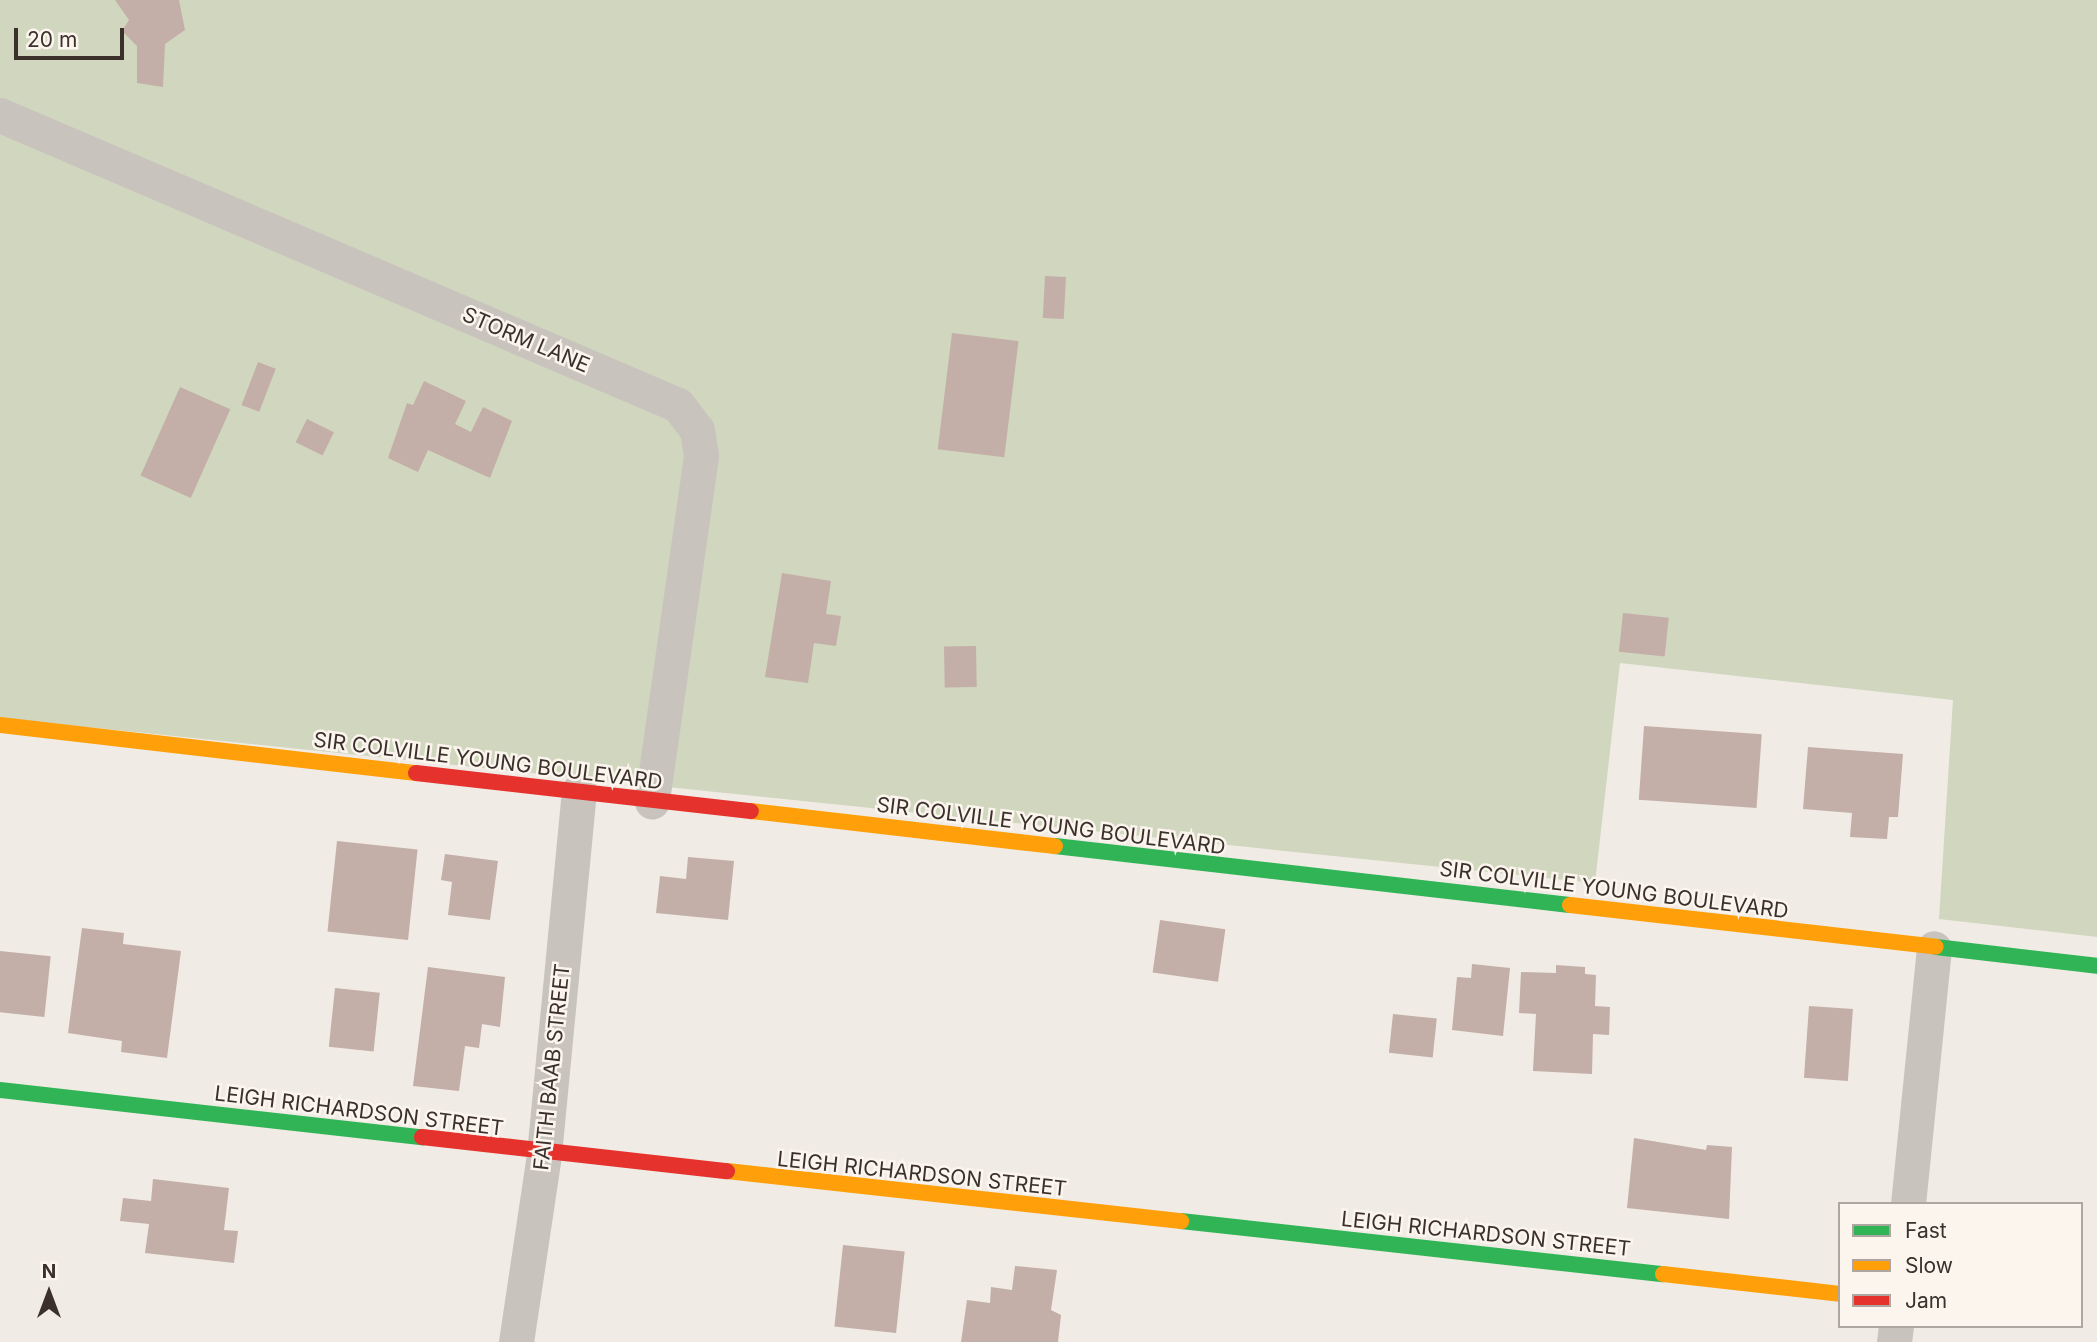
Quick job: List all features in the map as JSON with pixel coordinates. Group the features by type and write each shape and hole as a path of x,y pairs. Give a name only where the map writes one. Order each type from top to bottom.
{"street":[{"name":"STORM LANE","path":"0,115 678,405 697,430 701,456 652,802"},
{"name":"SIR COLVILLE YOUNG BOULEVARD","path":"0,725 2097,966"},
{"name":"FAITH BAAB STREET","path":"516,1342 544,1154 579,791"},
{"path":"1908,1202 1934,948"},
{"name":"LEIGH RICHARDSON STREET","path":"0,1090 544,1154 1838,1294"}],"green space":[{"path":"0,0 2097,0 2097,937 1939,919 1953,700 1620,663 1595,883 0,718"}],"building":[{"path":"115,0 179,0 185,30 165,44 163,87 137,83 137,46 122,31 129,20"},
{"path":"1045,276 1066,277 1064,319 1043,318"},
{"path":"952,333 1019,341 1004,457 938,449"},
{"path":"258,362 276,369 259,412 242,405"},
{"path":"424,381 466,401 455,424 471,432 483,407 512,421 490,478 428,450 418,472 388,458 407,403 413,405"},
{"path":"180,387 230,409 191,498 141,476"},
{"path":"307,419 334,432 323,456 296,442"},
{"path":"782,573 831,581 826,614 841,616 836,646 814,643 808,683 765,677"},
{"path":"1623,613 1669,618 1665,657 1619,652"},
{"path":"976,646 977,687 945,688 944,647"},
{"path":"1644,726 1762,734 1757,808 1639,800"},
{"path":"1808,747 1903,754 1898,817 1889,817 1887,839 1850,837 1852,813 1803,809"},
{"path":"337,841 418,849 408,940 327,932"},
{"path":"445,854 498,861 490,920 448,915 452,882 441,880"},
{"path":"688,857 734,861 728,920 656,913 660,876 686,879"},
{"path":"1160,920 1225,929 1218,982 1153,972"},
{"path":"82,928 124,933 123,944 181,951 167,1058 121,1052 122,1041 68,1033"},
{"path":"0,951 51,956 44,1017 0,1012"},
{"path":"1472,964 1510,968 1503,1036 1452,1030 1457,977 1471,978"},
{"path":"1556,965 1585,967 1585,974 1596,975 1595,1006 1610,1007 1609,1035 1593,1034 1592,1074 1533,1071 1536,1014 1519,1013 1521,972 1556,973"},
{"path":"428,967 505,977 500,1027 482,1024 479,1048 465,1046 459,1091 413,1086"},
{"path":"335,988 380,993 374,1051 329,1047"},
{"path":"1809,1006 1853,1009 1848,1081 1804,1078"},
{"path":"1393,1014 1437,1019 1433,1057 1389,1053"},
{"path":"1634,1138 1706,1150 1707,1145 1732,1147 1729,1219 1627,1208"},
{"path":"153,1179 229,1188 224,1230 238,1231 234,1263 145,1253 149,1224 120,1221 123,1198 151,1201"},
{"path":"843,1245 905,1251 896,1333 834,1327"},
{"path":"1015,1266 1057,1270 1051,1310 1061,1315 1058,1342 961,1342 967,1300 990,1303 991,1287 1012,1290"}],"traffic: fast":[{"path":"1055,846 1570,905"},
{"path":"1936,947 2097,966"},
{"path":"0,1090 422,1137"},
{"path":"1181,1221 1663,1274"}],"traffic: slow":[{"path":"0,725 416,773"},
{"path":"751,811 1055,846"},
{"path":"1570,905 1936,947"},
{"path":"727,1171 1181,1221"},
{"path":"1663,1274 1838,1294"}],"traffic: jam":[{"path":"416,773 751,811"},
{"path":"422,1137 727,1171"}]}
